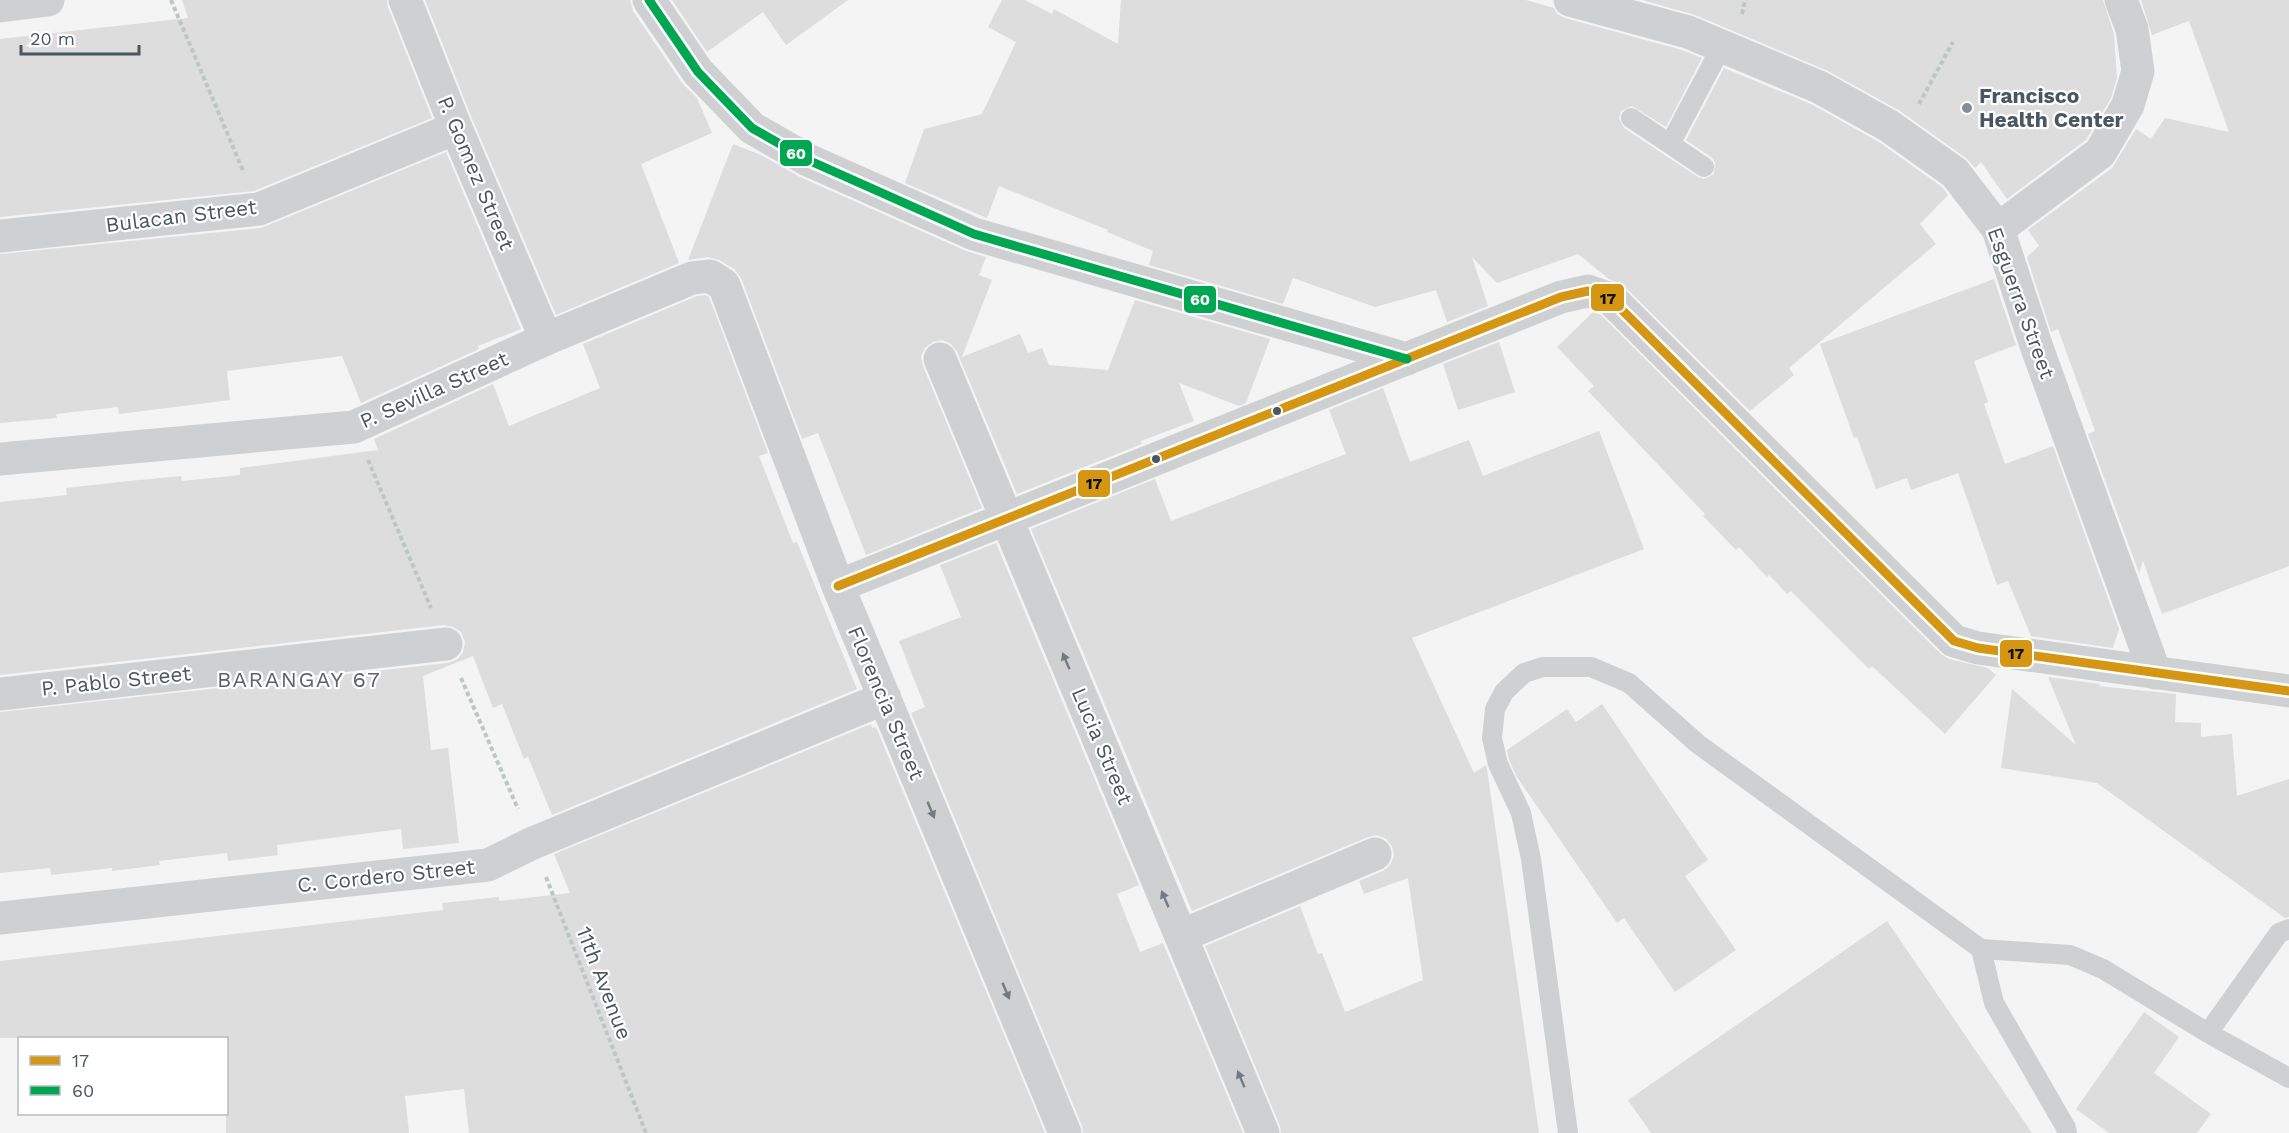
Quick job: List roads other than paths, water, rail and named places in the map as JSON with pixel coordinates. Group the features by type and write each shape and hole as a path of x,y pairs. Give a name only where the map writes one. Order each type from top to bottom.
{"street":[{"path":"0,6 48,0"},
{"path":"649,0 698,72 752,128 807,160 974,234 1407,359"},
{"name":"Esguerra Street","path":"1570,0 1688,32 1820,87 1889,126 1955,173 1998,229 2037,348 2155,673"},
{"path":"1998,229 2100,153 2128,105 2138,71 2132,28 2121,0"},
{"name":"P. Gomez Street","path":"406,3 456,128 546,339"},
{"name":"Bulacan Street","path":"0,236 259,209 456,128"},
{"name":"P. Sevilla Street","path":"0,459 354,427 546,339 692,278 710,276"},
{"name":"Florencia Street","path":"710,276 724,285 838,586 1065,1133"},
{"path":"838,586 1561,297 1588,291 1611,299 1954,641 1978,648 2289,691"},
{"name":"Lucia Street","path":"940,359 1263,1133"},
{"name":"P. Pablo Street","path":"0,694 446,644"},
{"name":"C. Cordero Street","path":"0,918 488,865 533,843 885,698"},
{"path":"1181,936 1375,854"}],"lane":[{"path":"1670,144 1722,46"},
{"path":"1631,118 1704,167"},
{"path":"1568,1133 1532,859 1521,813 1498,764 1492,738 1495,709 1504,692 1524,673 1543,667 1591,667 1629,683 1698,744 1981,949 2070,956 2103,969 2208,1034 2289,1077"},
{"path":"2208,1034 2279,933 2289,929"},
{"path":"1981,949 1994,1003 2067,1133"}],"place":[{"name":"Francisco Health Center","path":"1967,108"}],"district":[{"name":"BARANGAY 67","path":"299,679"}]}
